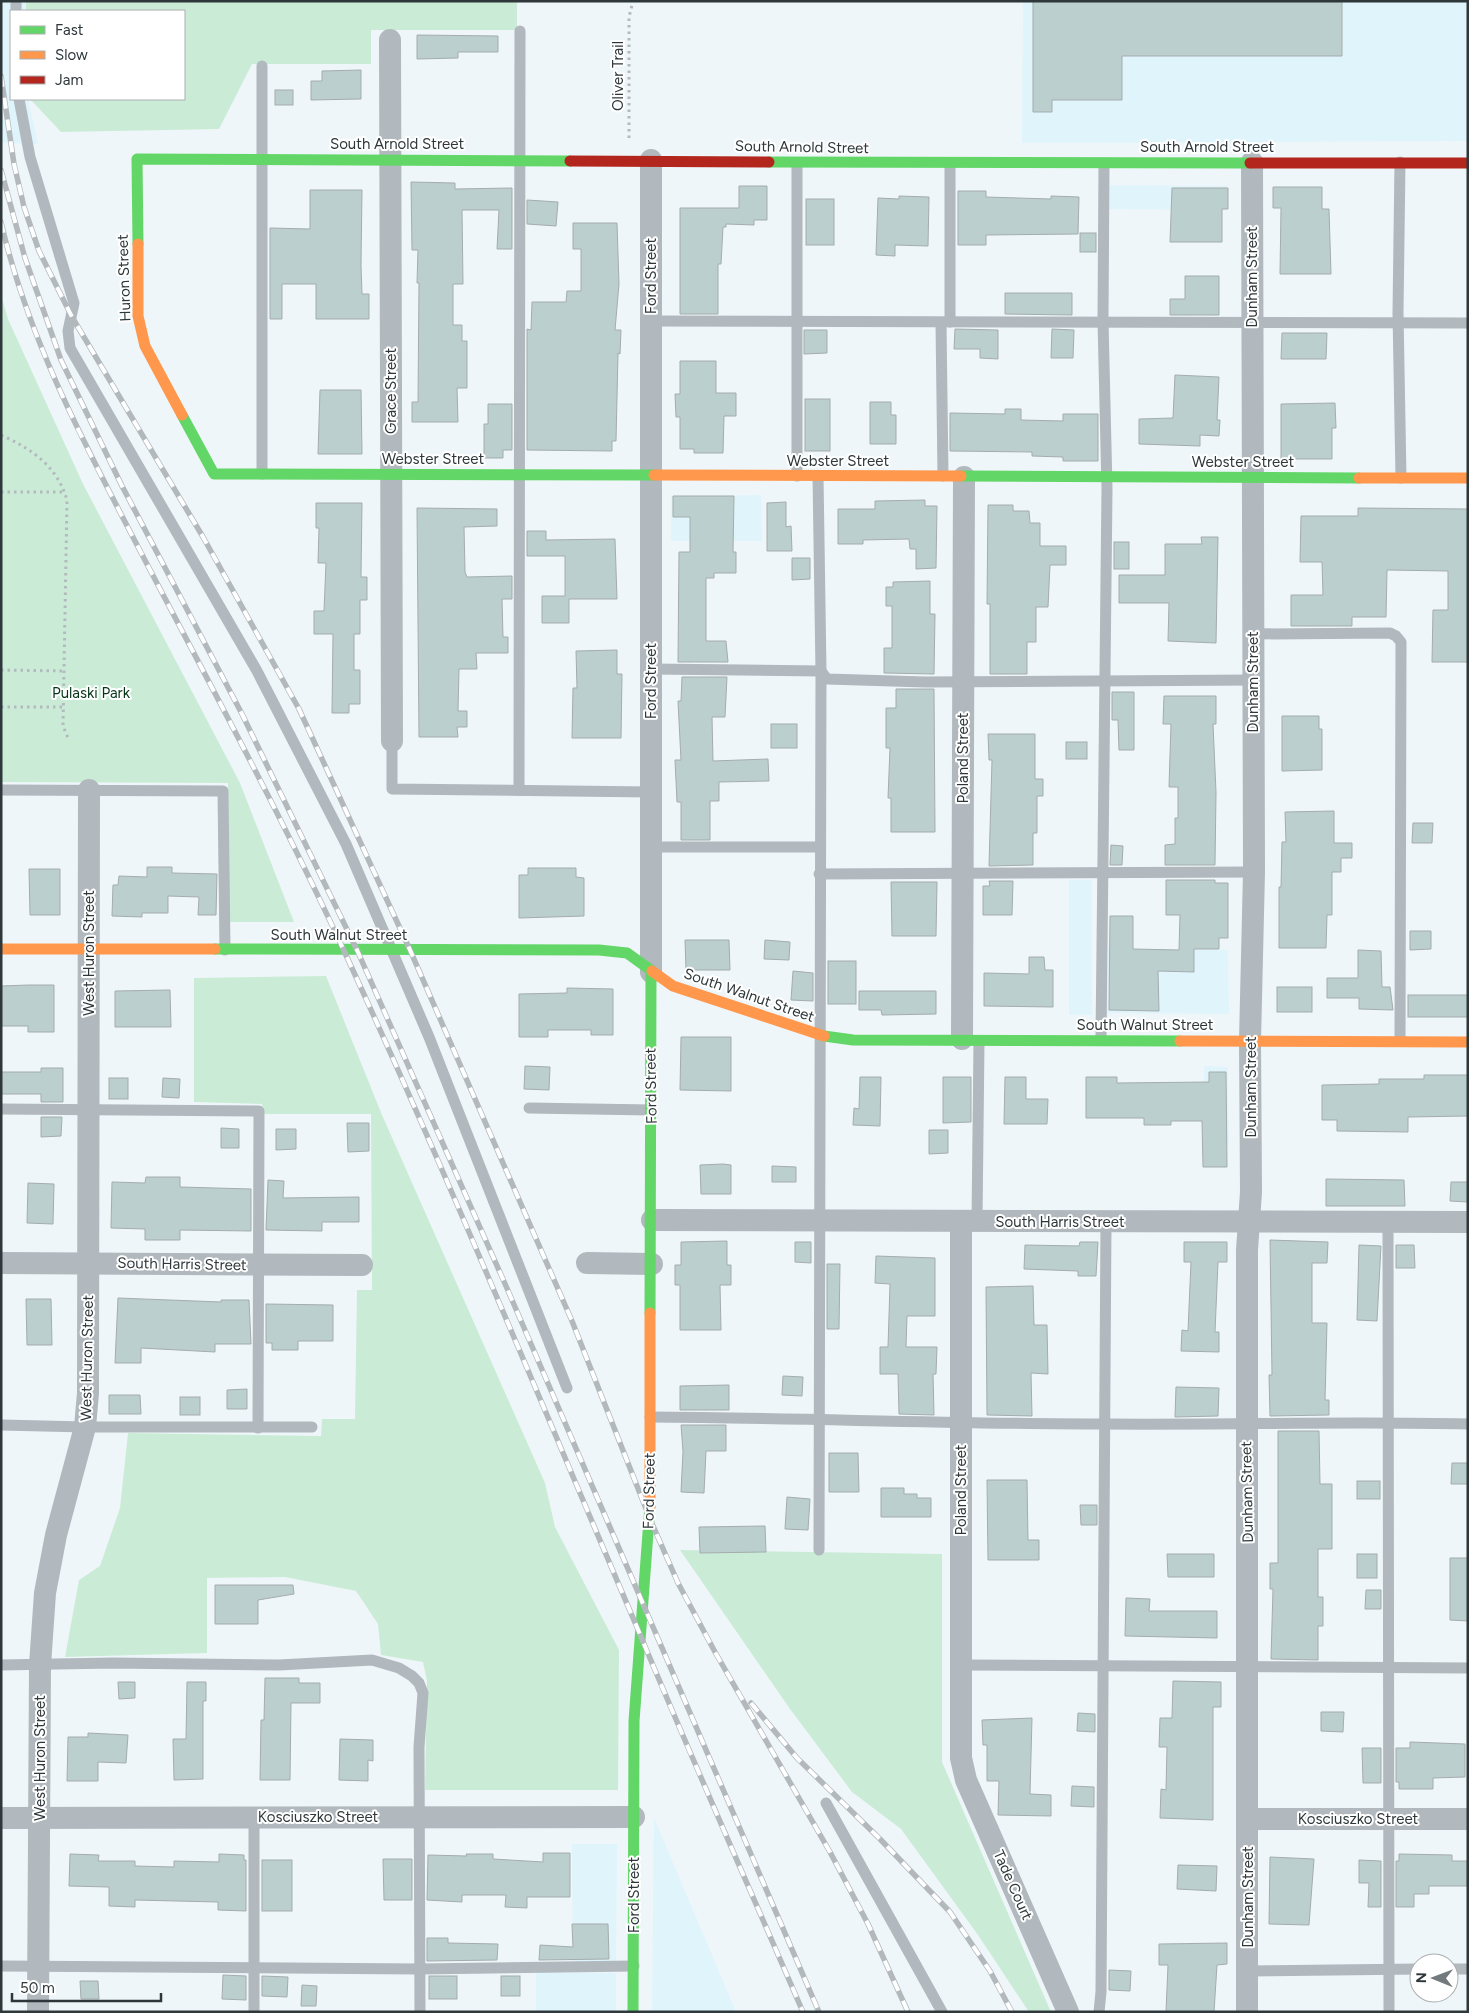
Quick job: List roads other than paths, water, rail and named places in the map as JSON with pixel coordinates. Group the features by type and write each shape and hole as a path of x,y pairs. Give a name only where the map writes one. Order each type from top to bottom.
{"street":[{"name":"Grace Street","path":"390,40 392,741"},
{"name":"South Arnold Street","path":"137,159 651,160 950,163 1104,161 1468,163"},
{"name":"Huron Street","path":"137,159 138,316 140,331 210,469"},
{"name":"Ford Street","path":"634,2012 634,1721 650,1519 652,1264 650,848 651,160"},
{"name":"Dunham Street","path":"1247,2012 1249,1668 1246,1424 1247,1250 1250,1222 1250,1041 1254,872 1252,162"},
{"name":"Webster Street","path":"210,469 214,474 1468,478"},
{"name":"Poland Street","path":"954,476 963,681 962,874 970,1039"},
{"name":"West Huron Street","path":"38,2012 40,1665 45,1594 56,1535 85,1427 88,1393 89,790"},
{"name":"South Walnut Street","path":"1,950 599,950 627,953 673,986 820,1035 853,1040 1468,1042"},
{"name":"South Harris Street","path":"652,1220 1468,1222"},
{"name":"Poland Street","path":"961,1758 961,1422 969,1221"},
{"name":"South Harris Street","path":"1,1263 362,1265"},
{"path":"587,1263 652,1264"},
{"name":"Tade Court","path":"961,1758 966,1780 1068,2012"},
{"name":"Kosciuszko Street","path":"1,1818 634,1817"},
{"name":"Kosciuszko Street","path":"1248,1819 1468,1819"}],"lane":[{"path":"519,790 520,30"},
{"path":"262,66 262,474"},
{"path":"19,100 32,165 74,303 68,331 70,348 257,671 346,844 429,1037 567,1388"},
{"path":"1101,1040 1106,680 1106,477 1103,321 1104,161"},
{"path":"797,162 797,476"},
{"path":"1400,162 1401,478"},
{"path":"950,163 945,322 954,476"},
{"path":"651,321 1468,323"},
{"path":"818,476 821,671 818,847 820,1035 818,1550"},
{"path":"1253,634 1390,633 1401,642 1400,1041"},
{"path":"651,669 821,671"},
{"path":"821,671 827,679 963,681 1253,680"},
{"path":"392,741 392,789 651,792"},
{"path":"1,790 223,791 225,950"},
{"path":"650,848 818,847"},
{"path":"819,874 1254,872"},
{"path":"969,1221 970,1039"},
{"path":"1,1108 259,1111 258,1428"},
{"path":"529,1108 651,1110"},
{"path":"1099,2012 1101,1992 1105,1667 1103,1560 1106,1222"},
{"path":"1388,1223 1389,2012"},
{"path":"650,1417 818,1418 1105,1424 1388,1422 1468,1424"},
{"path":"1,1425 312,1427"},
{"path":"1,1666 279,1665 372,1660 399,1668 419,1683 423,1693 419,1748 420,2012"},
{"path":"961,1665 1468,1668"},
{"path":"826,1803 942,2012"},
{"path":"254,1817 254,2012"},
{"path":"1,1966 420,1969 634,1966"},
{"path":"1247,1971 1409,1969"}],"railway":[{"path":"1,76 14,164 24,207 39,251 72,317 203,537 299,709 410,950 572,1321 650,1519 678,1583 715,1652 830,1852 868,1924 908,2012"},
{"path":"1,170 25,258 61,360 122,486 242,714 357,950 506,1286 819,2012"},
{"path":"1,222 28,312 45,355 84,441 298,855 383,1037 458,1206 679,1727 803,2012"},
{"path":"751,1703 797,1758 880,1839 950,1912 990,1971 1012,2012"}],"park label":[{"name":"Pulaski Park","path":"91,693"}]}
